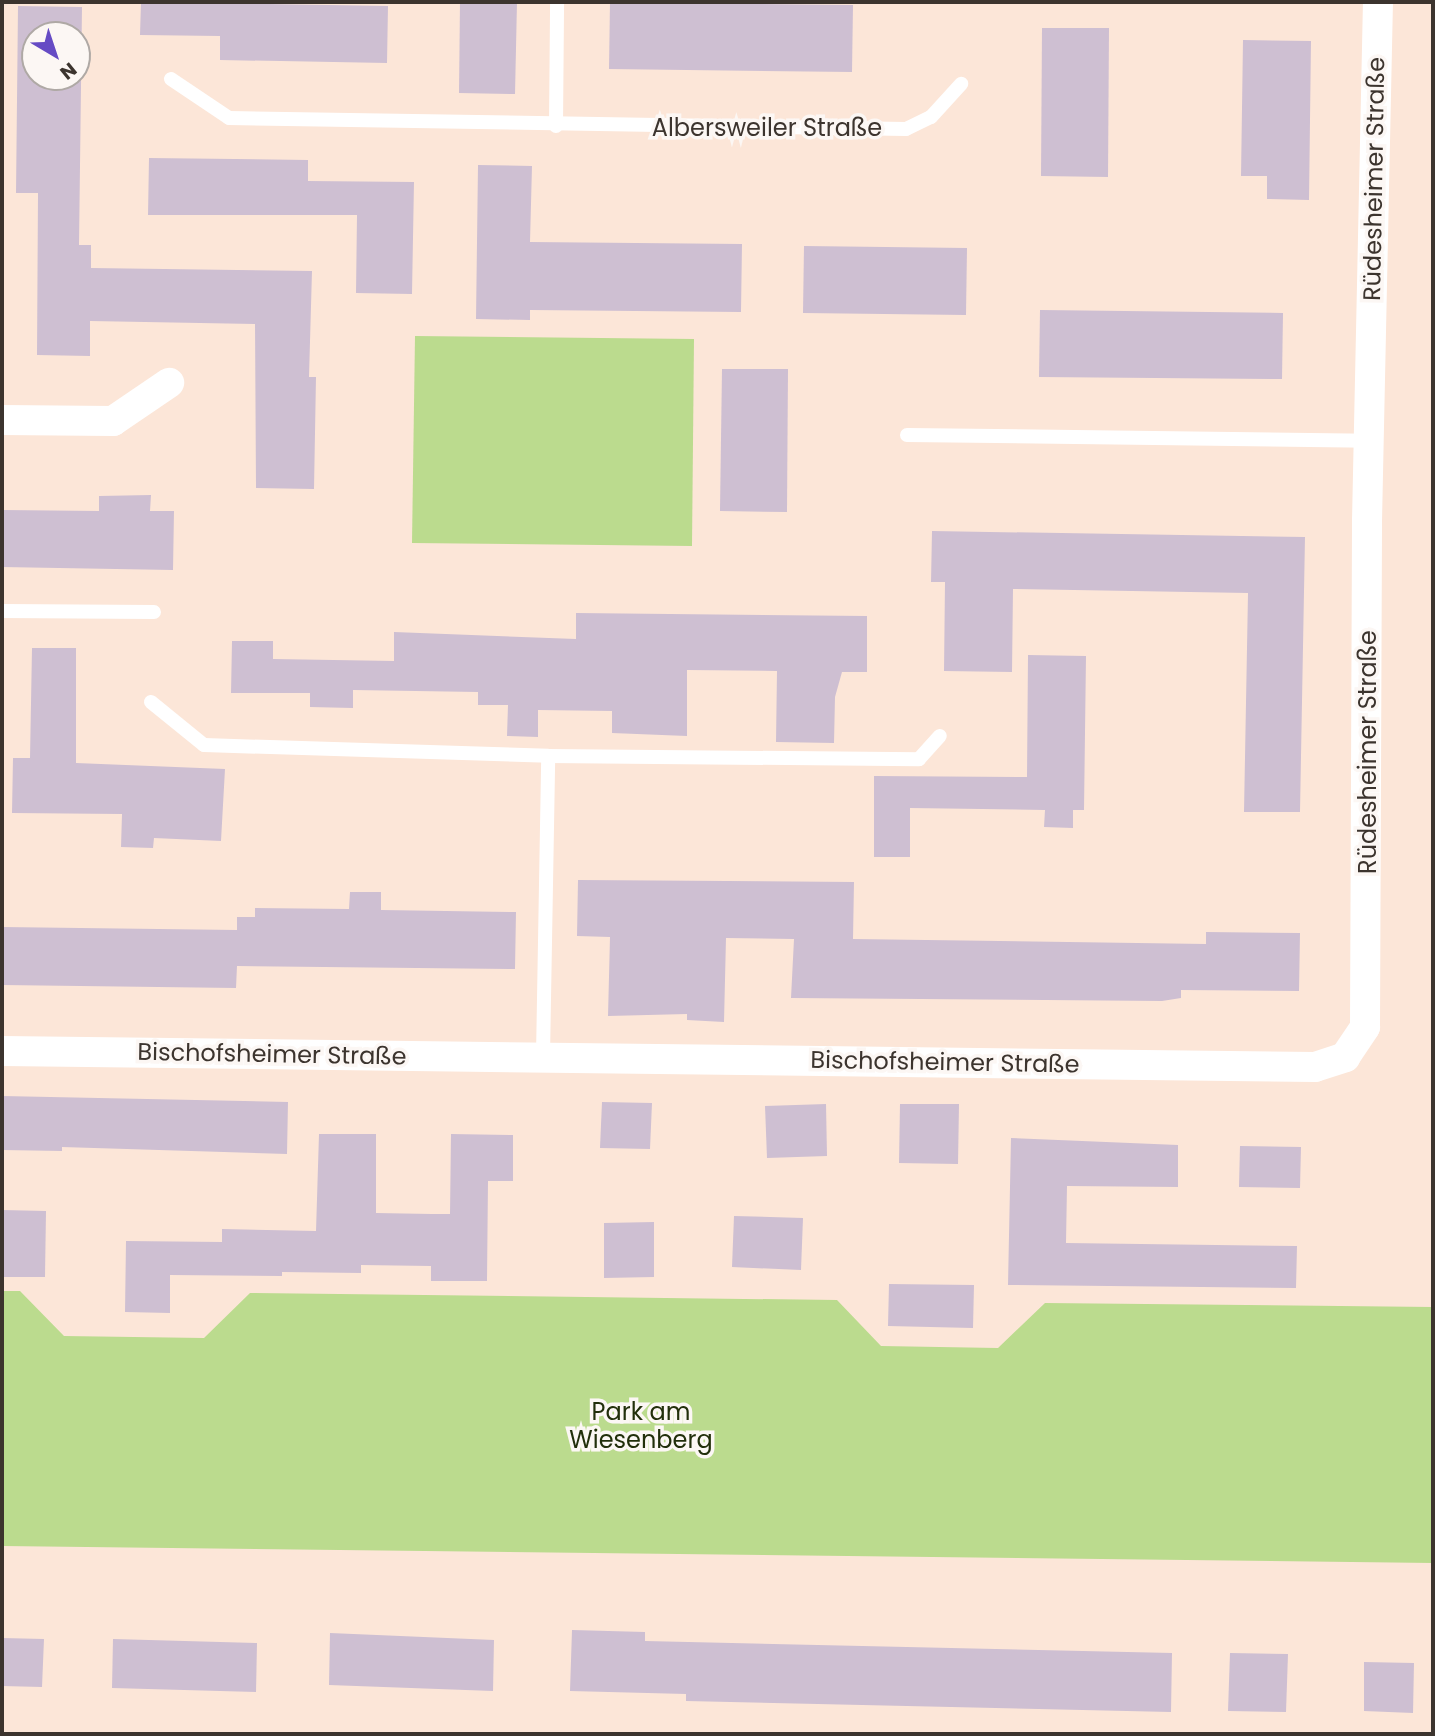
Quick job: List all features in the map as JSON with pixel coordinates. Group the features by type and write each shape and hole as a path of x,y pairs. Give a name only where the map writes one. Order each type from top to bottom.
{"street":[{"name":"Rüdesheimer Straße","path":"1345,1056 1365,1027 1369,441 1378,2"},
{"path":"2,420 113,421 169,383"},
{"name":"Bischofsheimer Straße","path":"2,1051 1304,1067 1345,1056"}],"lane":[{"path":"556,126 558,2"},
{"name":"Albersweiler Straße","path":"171,79 229,118 556,126 906,129 931,117 961,84"},
{"path":"907,435 1369,441"},
{"path":"2,611 154,612"},
{"path":"151,702 204,746 548,755 919,759 940,736"},
{"path":"543,1056 548,755"}],"green space":[{"path":"415,336 694,339 692,546 412,543"},
{"name":"Park am Wiesenberg","path":"2,1291 20,1291 64,1336 204,1338 250,1293 837,1300 881,1346 998,1348 1045,1303 1433,1307 1433,1563 2,1546"}],"building":[{"path":"141,2 388,6 387,63 220,60 220,36 140,35"},
{"path":"460,2 517,2 515,94 459,93"},
{"path":"610,2 853,5 852,72 609,69"},
{"path":"18,6 82,7 82,21 21,21 21,91 81,91 79,245 91,245 91,268 312,271 309,377 316,377 314,489 256,488 255,324 90,321 90,356 37,355 38,193 16,193"},
{"path":"1042,28 1109,28 1108,177 1041,176"},
{"path":"1243,40 1311,41 1309,200 1267,199 1267,176 1241,176"},
{"path":"149,158 308,160 308,181 414,182 412,294 356,293 357,215 148,215"},
{"path":"478,165 532,166 530,242 742,244 741,312 530,310 530,320 476,319"},
{"path":"804,246 967,248 966,315 803,313"},
{"path":"1040,310 1283,313 1282,379 1039,377"},
{"path":"722,369 788,369 787,512 720,511"},
{"path":"151,495 150,511 174,511 173,570 2,567 2,510 99,511 99,496"},
{"path":"932,531 1305,537 1300,812 1244,812 1248,593 1013,589 1012,672 944,671 945,582 931,582"},
{"path":"576,613 867,616 867,672 842,672 835,697 834,743 776,742 777,671 687,670 687,736 612,733 612,711 538,710 538,737 507,736 508,705 478,705 478,692 353,690 353,708 310,707 310,693 231,693 232,641 273,641 273,659 394,661 394,632 576,639"},
{"path":"32,648 76,648 76,763 225,769 221,841 154,838 153,848 121,847 122,814 12,813 13,758 30,758"},
{"path":"1028,655 1086,656 1084,810 1073,810 1073,828 1044,827 1045,810 910,808 910,857 874,857 874,776 1027,777"},
{"path":"578,880 854,882 853,939 1206,944 1206,932 1300,933 1299,991 1181,990 1181,998 1162,1001 791,998 794,939 726,938 724,1022 687,1020 687,1014 608,1016 610,937 577,936"},
{"path":"350,892 381,892 381,910 516,912 515,969 237,966 236,988 2,985 2,927 237,930 237,917 255,917 255,908 349,909"},
{"path":"2,1096 288,1102 287,1154 62,1147 62,1151 2,1150"},
{"path":"602,1102 652,1103 650,1149 600,1148"},
{"path":"826,1104 827,1156 767,1158 765,1106"},
{"path":"900,1104 959,1104 958,1164 899,1163"},
{"path":"319,1134 376,1134 376,1213 432,1214 450,1214 451,1134 513,1135 513,1181 488,1181 487,1281 431,1281 431,1266 361,1265 361,1273 282,1272 282,1276 170,1275 170,1313 125,1312 126,1241 222,1242 222,1229 316,1231"},
{"path":"1011,1138 1178,1145 1178,1187 1067,1186 1066,1243 1297,1246 1296,1288 1008,1285"},
{"path":"1240,1146 1301,1147 1300,1188 1239,1187"},
{"path":"2,1210 46,1211 45,1277 2,1277"},
{"path":"734,1216 803,1218 801,1270 732,1267"},
{"path":"654,1222 654,1277 604,1278 604,1223"},
{"path":"889,1284 974,1285 973,1328 888,1326"},
{"path":"572,1630 645,1632 645,1641 1172,1653 1171,1712 686,1701 686,1694 570,1691"},
{"path":"330,1633 494,1640 493,1691 329,1685"},
{"path":"2,1638 44,1639 42,1687 2,1686"},
{"path":"113,1639 257,1643 256,1692 112,1688"},
{"path":"1230,1653 1288,1654 1286,1712 1228,1711"},
{"path":"1364,1662 1414,1663 1413,1713 1364,1711"}]}
